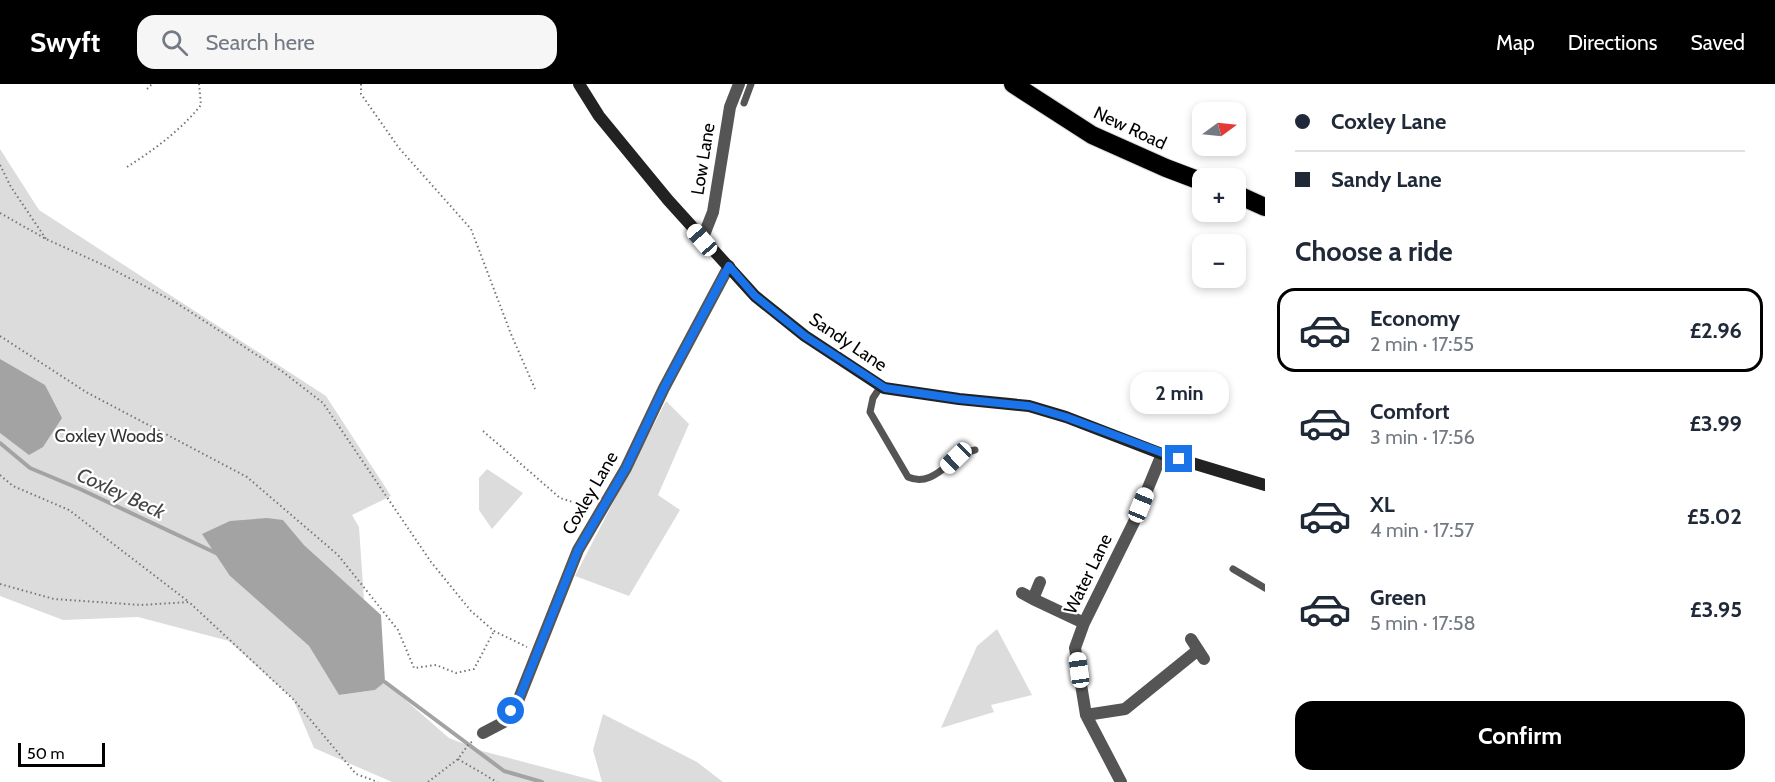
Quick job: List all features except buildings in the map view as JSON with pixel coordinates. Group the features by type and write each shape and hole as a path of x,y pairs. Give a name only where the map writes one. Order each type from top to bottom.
{"highway":[{"name":"New Road","path":"1013,84 1092,135 1192,178"},
{"path":"1246,198 1265,207"}],"street":[{"name":"Sandy Lane","path":"579,84 599,116 702,240 755,296 805,336 880,386 959,399 1029,406 1066,417 1162,454 1265,485"},
{"name":"Low Lane","path":"702,240 713,212 730,107 739,84"},
{"name":"Coxley Lane","path":"483,733 504,722 513,708 578,550 626,468 664,388 729,266"},
{"name":"Water Lane","path":"1121,782 1086,715 1076,648 1084,623 1134,522 1162,454"},
{"path":"1040,582 1027,596 1084,623"},
{"path":"1086,715 1125,710 1201,655 1191,639"}],"lane":[{"path":"744,103 751,84"},
{"path":"880,386 873,398 870,412 908,477 928,478 943,471 956,458 975,450"},
{"path":"1233,569 1265,588"}],"path":[{"path":"147,89 152,84"},
{"path":"127,167 152,151 189,119 201,105 199,84"},
{"path":"361,84 361,94 399,148 471,229 511,334 535,388"},
{"path":"0,165 11,187 46,239"},
{"path":"0,213 46,239 110,268 175,302 283,372 323,403 431,562 471,611 494,631 537,653"},
{"path":"0,336 86,392 247,477 338,555 398,630 414,668 436,665 456,673 474,669 494,631"},
{"path":"483,430 560,498 582,505 608,499"},
{"path":"0,475 13,486 69,510 189,602 293,699 356,774 378,782"},
{"path":"0,584 54,600 141,605 189,602"},
{"path":"428,782 458,759 468,744 483,733"},
{"path":"458,759 497,782"}],"green space":[{"name":"Coxley Woods","path":"0,149 39,210 326,396 391,496 352,515 359,527 364,600 304,545 283,520 230,576 309,646 339,695 375,690 385,682 449,738 482,751 600,782 392,782 314,748 293,699 229,641 138,617 63,620 0,596"},
{"path":"666,401 689,424 658,495 680,510 629,596 575,576"},
{"path":"487,469 523,493 492,529 479,510 479,478"},
{"path":"997,629 1032,695 991,705 994,712 941,728 977,646"},
{"path":"603,714 697,762 723,782 602,782 593,750"}],"shaded area":[{"path":"0,359 45,385 62,418 43,447 29,455 0,433"},
{"path":"267,518 283,520 304,545 381,615 385,682 375,690 339,695 309,646 230,576 202,534 230,521"}],"waterway":[{"name":"Coxley Beck","path":"0,443 30,468 218,554"},
{"name":"Coxley Beck","path":"385,682 504,771 542,782"}],"route":[{"path":"511,711 518,701 578,550 626,468 664,388 729,266 755,296 805,336 885,388 1029,406 1066,417 1179,459"}]}
